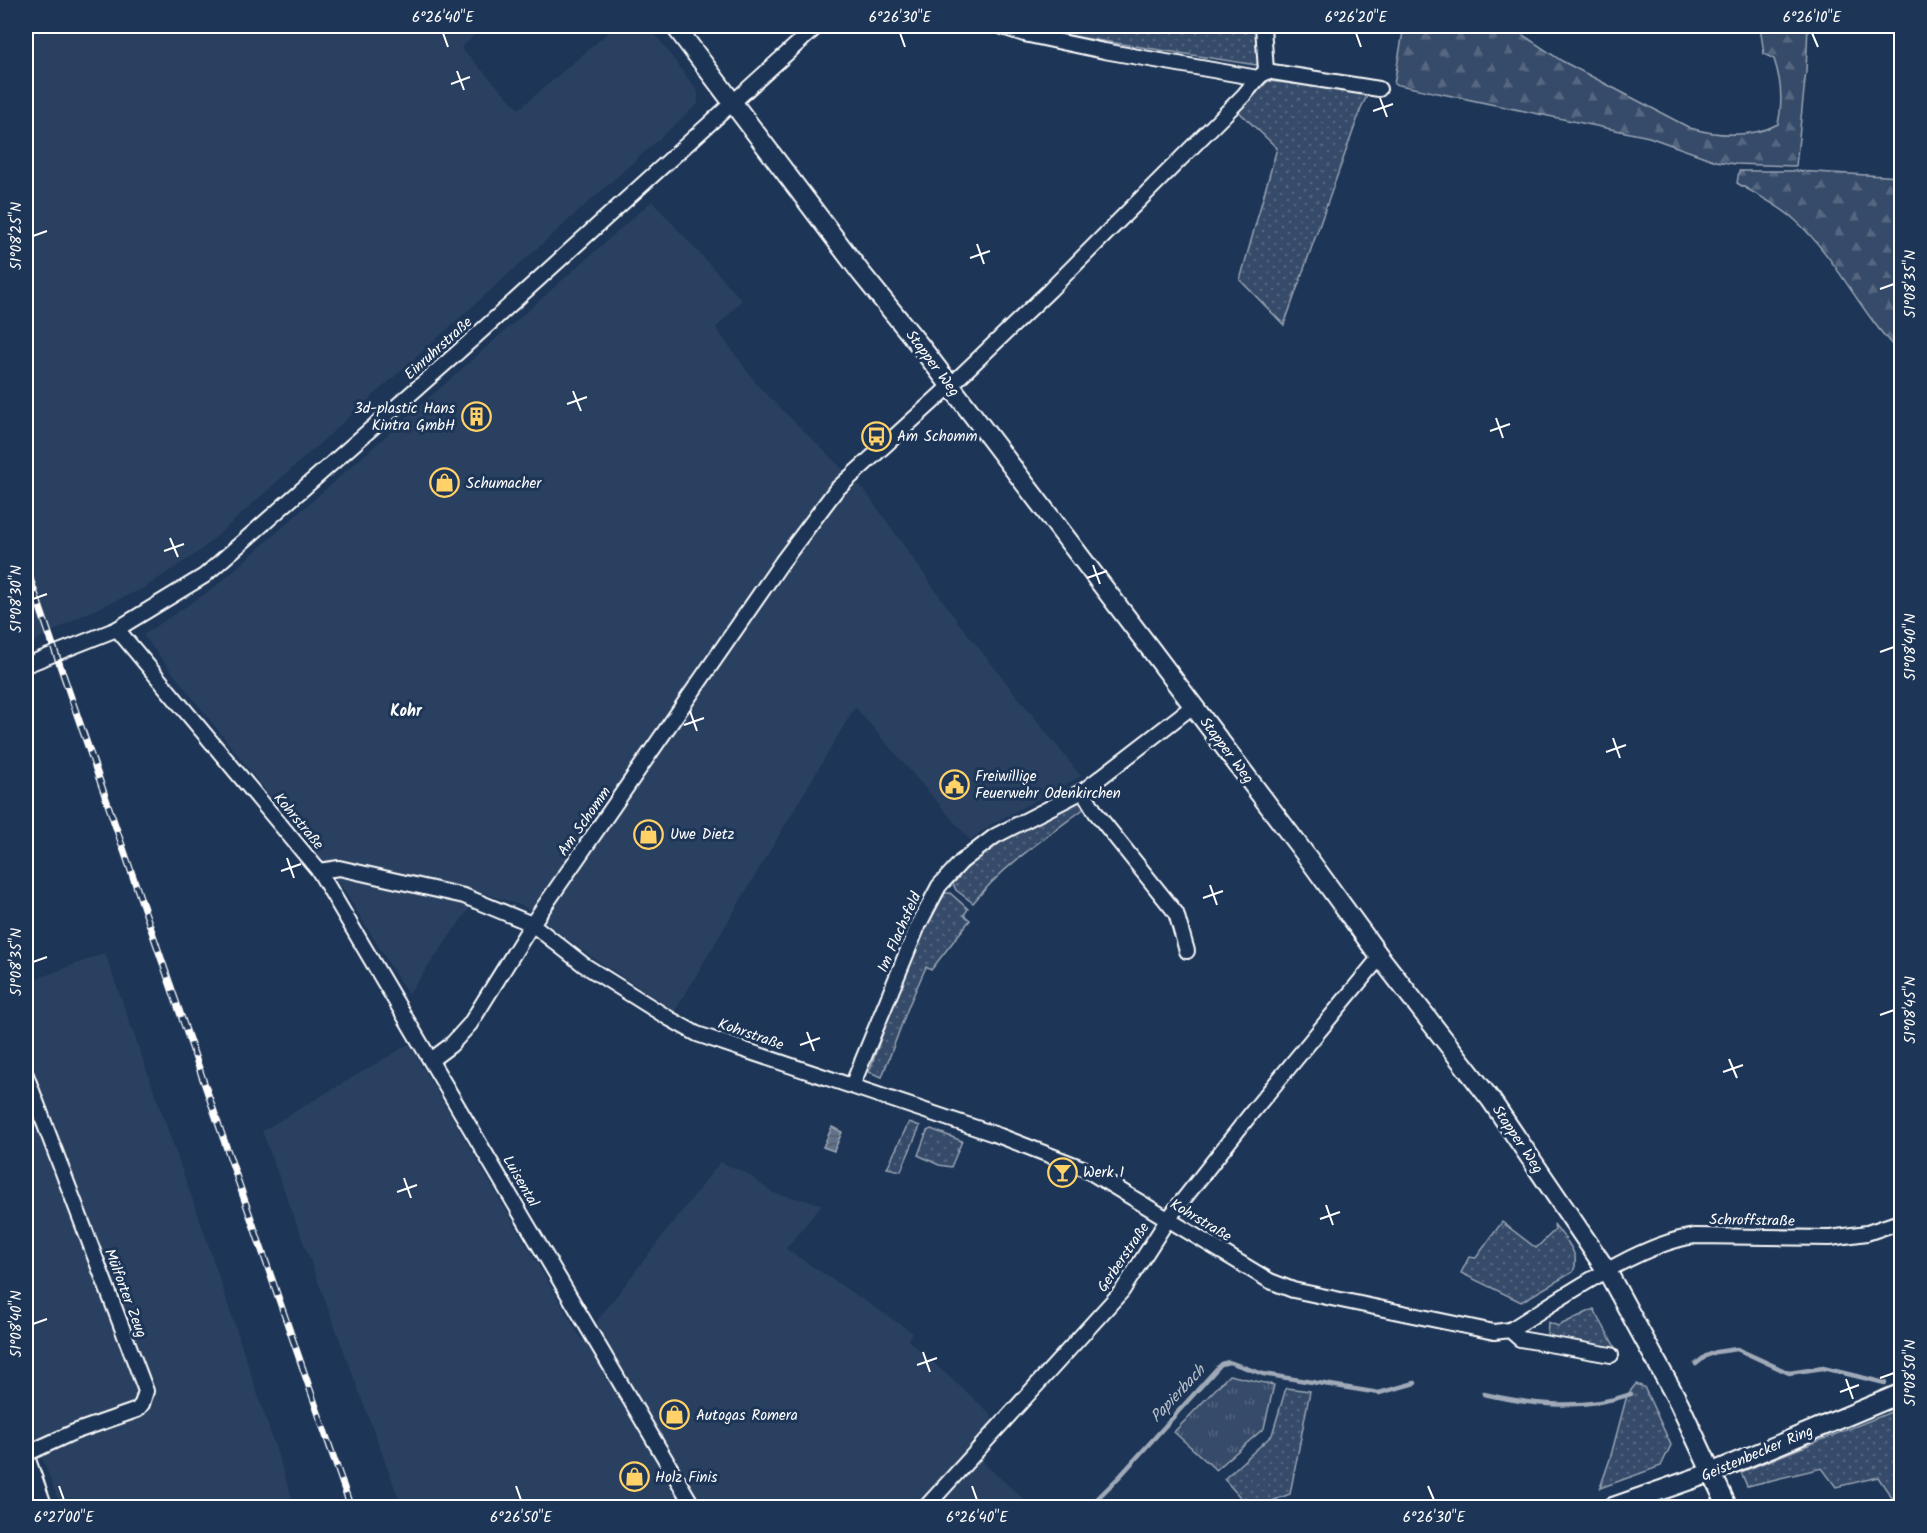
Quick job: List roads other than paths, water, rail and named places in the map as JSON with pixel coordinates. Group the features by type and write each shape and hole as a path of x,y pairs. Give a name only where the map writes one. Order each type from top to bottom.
{"main road":[{"name":"Stapper Weg","path":"675,26 861,273 1194,706 1380,957 1491,1100 1607,1271 1679,1403 1728,1508"},
{"name":"Geistenbecker Ring","path":"1610,1508 1713,1472 1902,1393"},
{"path":"26,1460 43,1508"}],"street":[{"name":"Einruhrstraße","path":"26,665 117,629 204,576 429,378 817,26"},
{"path":"1000,26 1024,34 1104,51 1262,74 1380,88"},
{"path":"1262,74 1263,26"},
{"name":"Am Schomm","path":"431,1060 451,1045 470,1024 532,924 782,562 836,490 950,386 1050,290 1244,95 1262,74"},
{"name":"Kohrstraße","path":"117,629 319,871 339,868 464,896 532,924 585,964 697,1034 1000,1136 1085,1169 1270,1281 1293,1290 1494,1332 1510,1330 1520,1339 1611,1354"},
{"name":"Im Flachsfeld","path":"852,1086 917,928 939,885 961,862 995,836 1083,791 1194,706"},
{"path":"1083,791 1096,813 1176,913 1187,951"},
{"name":"Luisental","path":"319,871 694,1508"},
{"name":"Gerberstraße","path":"925,1508 1122,1291 1168,1219 1253,1111 1380,957"},
{"name":"Mülforter Zeug","path":"26,1075 146,1391 142,1404 137,1410 74,1432 26,1454"},
{"name":"Schroffstraße","path":"1607,1271 1659,1245 1680,1238 1695,1236 1830,1238 1867,1233 1902,1221"},
{"path":"1510,1330 1607,1271"}],"waterway":[{"name":"Papierbach","path":"1696,1364 1716,1352 1737,1349 1789,1373 1823,1368 1885,1383"},
{"name":"Papierbach","path":"1089,1507 1121,1475 1221,1364 1229,1362 1263,1374 1379,1393 1415,1383"},
{"name":"Papierbach","path":"1484,1394 1520,1401 1558,1404 1595,1403 1631,1394"}],"railway":[{"path":"26,567 351,1508"}],"place":[{"name":"3d-plastic Hans Kintra GmbH","path":"476,417"},
{"name":"Am Schomm","path":"876,436"},
{"name":"Schumacher","path":"445,483"},
{"name":"Freiwillige Feuerwehr Odenkirchen","path":"954,785"},
{"name":"Uwe Dietz","path":"649,834"},
{"name":"Werk 1","path":"1062,1172"},
{"name":"Autogas Romera","path":"675,1415"},
{"name":"Holz Finis","path":"634,1477"}],"district":[{"name":"Kohr","path":"406,710"}]}
